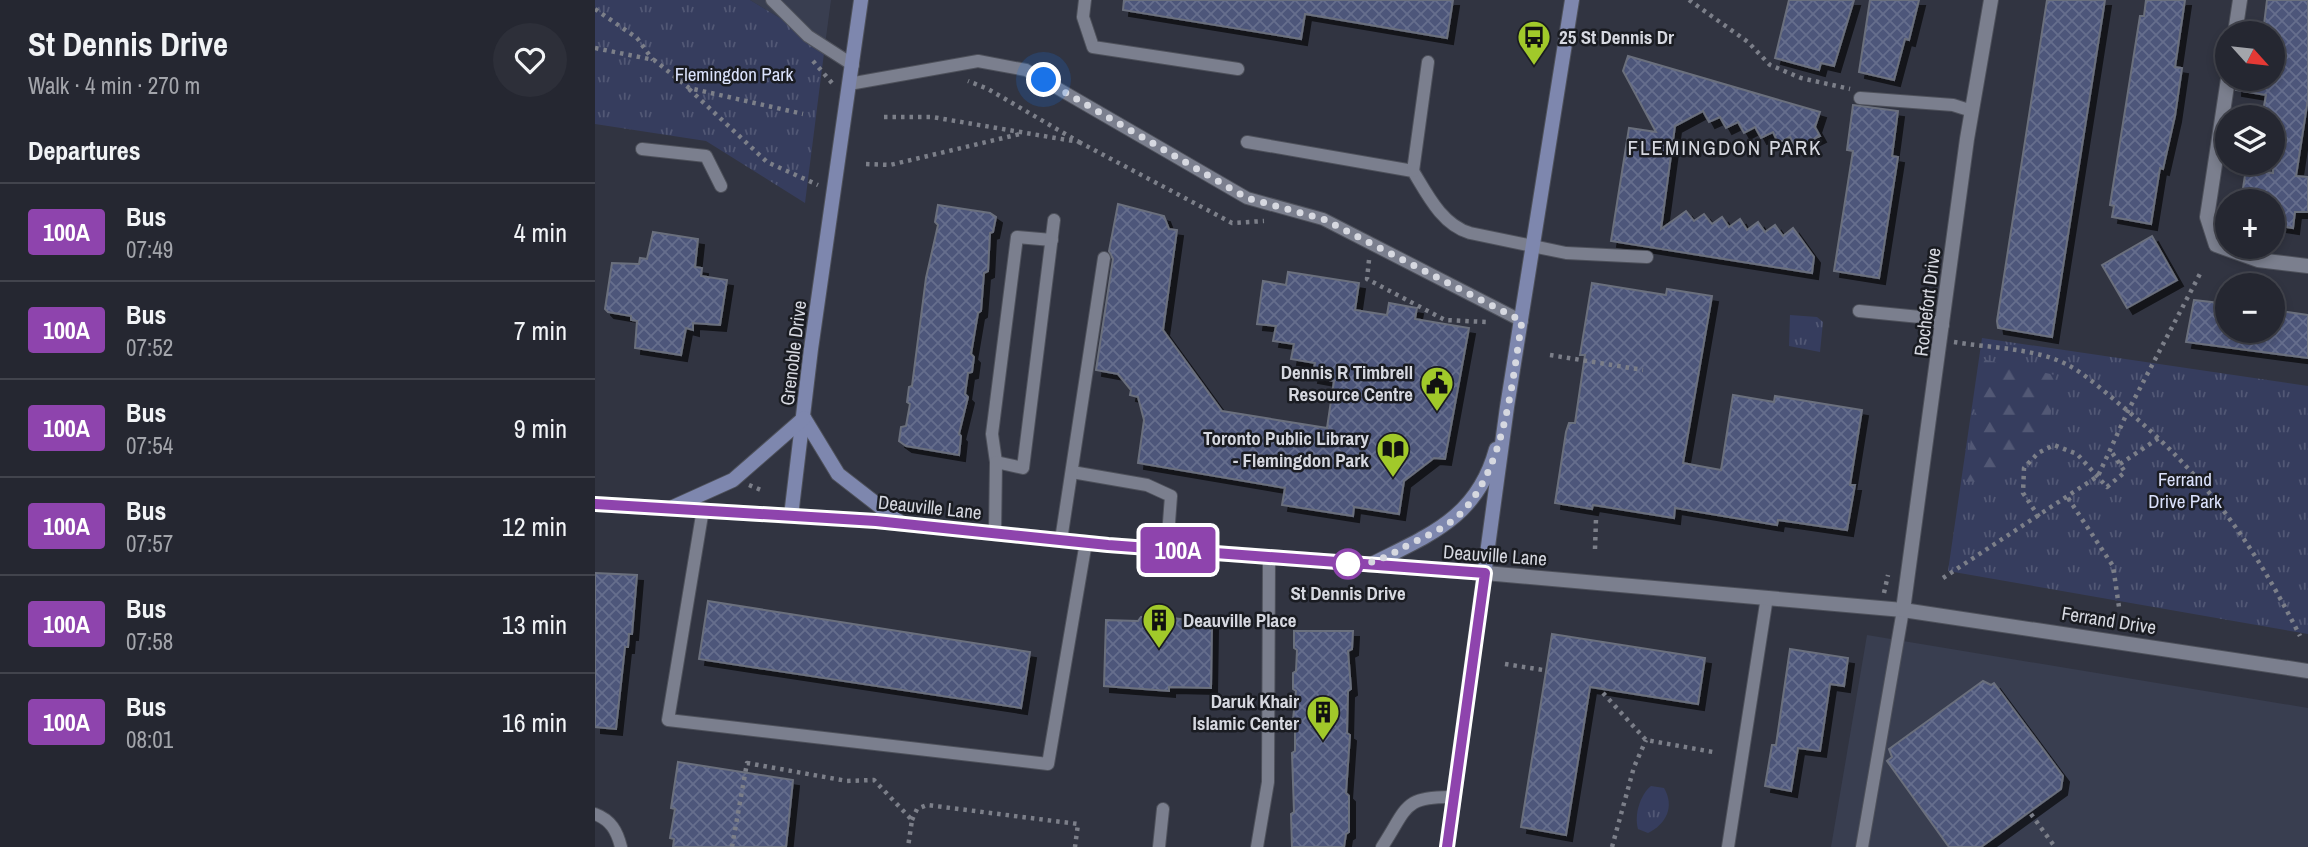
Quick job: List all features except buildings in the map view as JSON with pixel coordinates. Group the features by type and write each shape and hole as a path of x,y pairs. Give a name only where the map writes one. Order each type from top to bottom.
{"street":[{"name":"Grenoble Drive","path":"791,516 861,0"},
{"path":"1447,847 1507,407 1572,0"},
{"name":"Rochefort Drive","path":"1903,610 1972,111 1991,0"},
{"path":"2237,21 2240,0"},
{"path":"2226,91 2207,217 2216,245 2259,260 2308,267"},
{"path":"1368,566 1440,529 1468,506 1493,460 1507,407"},
{"path":"671,508 733,480 804,418 838,474 902,523"},
{"path":"595,504 791,516"},
{"name":"Deauville Lane","path":"791,516 902,523 1167,550 1485,573 1903,610"},
{"name":"Ferrand Drive","path":"1903,610 2308,671"}],"lane":[{"path":"772,0 808,36 853,65"},
{"path":"1085,0 1083,18 1093,47 1238,69"},
{"path":"849,84 978,61 1026,70 1247,198 1323,219 1522,321"},
{"path":"1428,62 1413,171 1435,207 1461,230 1566,253 1647,257"},
{"path":"1860,98 1953,105 1972,111"},
{"path":"1247,142 1413,171"},
{"path":"642,149 706,156 721,186"},
{"path":"996,462 1023,468 1054,220"},
{"path":"995,533 996,462 992,434 1017,237 1052,240"},
{"path":"1061,540 1104,258"},
{"path":"1859,311 1920,317 1943,325"},
{"path":"1072,472 1147,485 1171,496 1167,550"},
{"path":"703,509 668,720 1048,764 1086,542"},
{"path":"1257,847 1268,782 1269,558"},
{"path":"1728,847 1767,597"},
{"path":"1862,847 1903,610"},
{"path":"1382,847 1416,800 1422,796 1454,797"},
{"path":"1159,847 1163,808"},
{"path":"595,814 603,817 617,831 621,847"}],"path":[{"path":"1689,0 1748,42 1770,65 1801,78 1852,89 1858,78"},
{"path":"595,9 638,38 654,60 689,88 767,162 834,191"},
{"path":"595,48 654,60"},
{"path":"959,77 988,89 1079,142 1231,223 1269,221"},
{"path":"689,88 803,114"},
{"path":"884,117 932,117 1079,142"},
{"path":"866,164 890,165 1024,133"},
{"path":"1360,253 1370,261 1367,279 1445,320 1495,322"},
{"path":"1943,578 2098,477 2128,411 2202,270"},
{"path":"1941,340 2029,354 2067,364 2128,411 2198,476 2247,540 2301,636"},
{"path":"1550,355 1643,370"},
{"path":"2120,464 2159,438"},
{"path":"2039,517 2023,493 2024,468 2038,453 2054,445 2077,454 2107,487 2126,472 2111,450"},
{"path":"752,487 752,496"},
{"path":"2068,498 2113,566 2119,607"},
{"path":"1595,549 1596,519"},
{"path":"1504,664 1543,670"},
{"path":"1603,693 1646,740 1713,752"},
{"path":"1612,847 1634,766 1646,740"},
{"path":"732,847 747,763 847,780 874,780 912,820"},
{"path":"908,847 912,820 917,809 927,805 1078,824 1075,847"},
{"path":"2031,814 2055,847"}],"shaded area":[{"path":"750,0 831,0 825,45"},
{"path":"1867,635 2308,708 2308,847 1831,847"}],"green space":[{"name":"Flemingdon Park","path":"595,0 750,0 825,45 805,203 706,141 595,124"},
{"path":"1790,315 1817,317 1823,322 1820,352 1789,346"},
{"name":"Ferrand Drive Park","path":"1982,338 2308,386 2308,634 1948,571"},
{"path":"1982,359 2055,375 2049,430 1996,480 1965,482"},
{"path":"1651,786 1664,788 1669,808 1660,825 1648,833 1638,829 1637,812 1641,800"}],"bus line":[{"name":"100A","path":"595,504 876,521 1108,545 1485,573 1447,847"}],"place":[{"name":"25 St Dennis Dr","path":"1534,67"},
{"name":"Dennis R Timbrell Resource Centre","path":"1437,413"},
{"name":"Toronto Public Library - Flemingdon Park","path":"1393,479"},
{"name":"St Dennis Drive","path":"1348,564"},
{"name":"Deauville Place","path":"1159,650"},
{"name":"Daruk Khair Islamic Center","path":"1323,742"}],"district":[{"name":"FLEMINGDON PARK","path":"1725,148"}],"route":[{"path":"1044,80 1247,198 1297,209 1323,219 1522,321 1507,407 1493,460 1468,506 1440,529 1368,566 1343,564 1348,564"}]}
